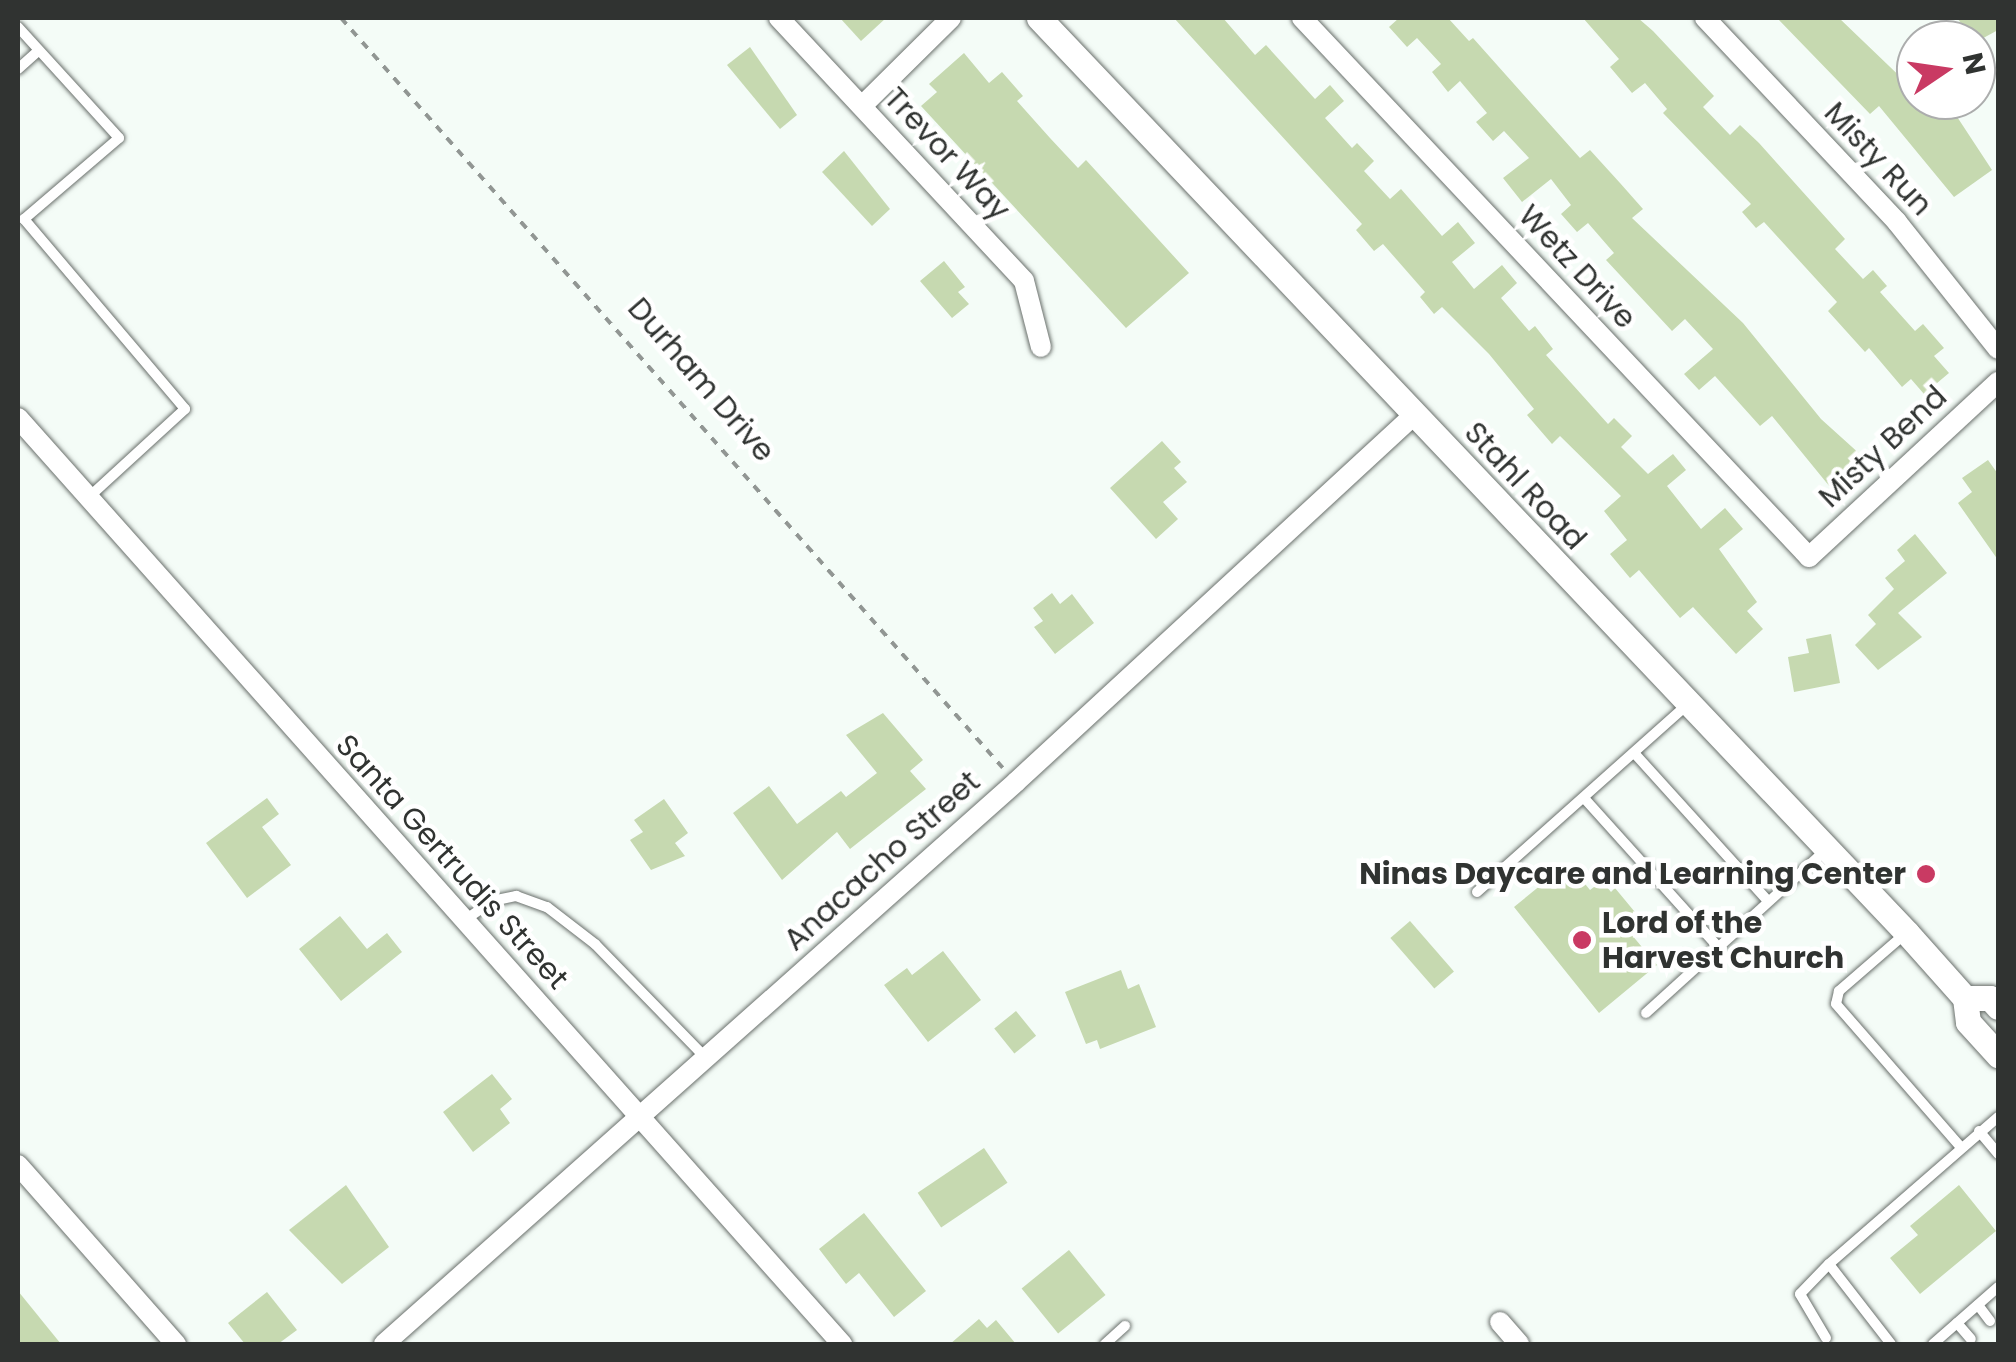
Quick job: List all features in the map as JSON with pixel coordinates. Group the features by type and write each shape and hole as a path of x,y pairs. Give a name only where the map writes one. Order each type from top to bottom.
{"street":[{"name":"Trevor Way","path":"780,18 1024,281 1041,347"},
{"path":"862,106 951,18"},
{"name":"Stahl Road","path":"1038,18 1907,933 1965,998 1968,1022 1998,1054"},
{"name":"Wetz Drive","path":"1302,18 1809,557"},
{"name":"Misty Run","path":"1705,18 1897,222 1998,348"},
{"name":"Misty Bend","path":"1809,557 1998,382"},
{"name":"Anacacho Street","path":"384,1344 1016,782 1414,416"},
{"name":"Santa Gertrudis Street","path":"18,418 842,1344"},
{"path":"1965,998 1990,998 1998,1007"},
{"path":"18,1166 176,1344"},
{"path":"1500,1322 1520,1344"}],"lane":[{"path":"18,27 119,138 24,219 186,409 88,498"},
{"path":"18,69 38,50"},
{"path":"1477,892 1636,754 1687,704"},
{"path":"1636,754 1768,902"},
{"path":"1584,798 1718,947"},
{"path":"1646,1013 1827,850"},
{"path":"464,921 492,901 516,896 547,907 594,944 706,1058"},
{"path":"1907,933 1839,991 1836,1004 1960,1146"},
{"path":"1826,1338 1800,1294 1960,1146 1998,1117"},
{"path":"1979,1132 1998,1154"},
{"path":"1829,1264 1891,1344"},
{"path":"1935,1344 1998,1288"},
{"path":"1978,1305 1990,1321"},
{"path":"1958,1323 1971,1338"},
{"path":"1105,1344 1124,1326"}],"path":[{"name":"Durham Drive","path":"342,18 1016,782"}],"building":[{"path":"840,18 886,18 861,41"},
{"path":"1174,18 1223,18 1255,55 1266,45 1315,99 1330,85 1344,101 1325,118 1352,148 1357,143 1374,161 1364,171 1390,199 1401,189 1442,236 1458,222 1475,243 1452,262 1474,289 1502,265 1517,283 1501,298 1529,331 1535,326 1553,349 1546,355 1608,424 1614,418 1632,436 1621,447 1648,474 1673,454 1686,470 1667,486 1701,529 1725,508 1743,529 1719,549 1757,602 1747,611 1763,629 1736,654 1693,607 1680,618 1639,570 1630,578 1610,554 1627,540 1604,511 1621,496 1560,436 1552,444 1527,415 1534,409 1489,354 1442,307 1434,314 1420,297 1425,292 1383,244 1374,251 1356,230 1362,224"},
{"path":"1399,18 1448,18 1469,41 1473,38 1580,158 1590,150 1643,209 1632,218 1743,323 1821,419 1862,456 1830,487 1772,416 1760,426 1715,376 1699,390 1684,374 1713,349 1685,319 1672,331 1606,260 1614,253 1588,223 1577,232 1561,214 1571,205 1551,179 1522,202 1503,178 1529,158 1504,131 1493,141 1476,122 1487,113 1460,81 1448,92 1432,72 1441,64 1417,38 1407,47 1389,27"},
{"path":"1583,18 1638,18 1653,31 1714,96 1703,107 1730,135 1740,125 1759,143 1845,239 1835,249 1863,279 1873,270 1887,286 1880,292 1915,331 1923,324 1944,348 1934,356 1949,373 1924,394 1911,379 1902,387 1869,348 1865,352 1828,311 1837,302 1764,222 1756,228 1742,212 1751,204 1663,113 1667,109 1645,83 1632,93 1610,67 1619,59"},
{"path":"1777,18 1839,18 1896,73 1896,120 1959,120 1992,170 1954,197 1879,106 1870,114"},
{"path":"1998,18 1998,30 1996,20 1959,20"},
{"path":"750,47 797,115 780,129 727,65"},
{"path":"964,53 989,83 1002,72 1023,96 1017,101 1050,138 1078,168 1086,160 1189,273 1126,328 921,106 937,92 929,84"},
{"path":"844,151 890,209 872,226 822,172"},
{"path":"944,261 965,287 958,292 969,304 952,318 920,281"},
{"path":"1162,441 1181,462 1174,468 1187,482 1163,502 1178,519 1156,539 1110,488"},
{"path":"1988,460 1998,474 1998,560 1958,503 1972,492 1962,478"},
{"path":"1915,534 1947,573 1898,613 1922,637 1878,670 1855,645 1876,624 1868,615 1894,589 1885,578 1905,561 1897,550"},
{"path":"1052,593 1060,604 1072,594 1094,623 1055,654 1034,627 1043,621 1033,608"},
{"path":"1831,634 1840,683 1794,692 1788,657 1809,653 1806,639"},
{"path":"883,713 923,760 910,771 926,789 850,849 837,832 782,880 733,813 769,786 797,824 841,791 846,797 877,773 846,735"},
{"path":"267,798 279,814 262,827 291,865 247,898 206,843"},
{"path":"664,799 688,833 675,843 685,856 651,870 630,840 643,832 634,820"},
{"path":"1568,863 1590,890 1602,881 1611,892 1615,888 1639,917 1626,928 1657,965 1599,1013 1514,907"},
{"path":"340,916 367,949 387,933 402,952 341,1001 299,949"},
{"path":"1410,921 1454,972 1434,989 1390,938"},
{"path":"943,951 981,1000 928,1042 884,985 907,968 912,975"},
{"path":"1121,970 1128,989 1139,984 1156,1027 1100,1049 1097,1040 1086,1044 1065,992"},
{"path":"1016,1011 1036,1036 1014,1053 994,1029"},
{"path":"492,1074 512,1099 500,1109 510,1123 473,1152 443,1112"},
{"path":"984,1148 1007,1183 941,1228 918,1193"},
{"path":"346,1185 389,1247 342,1284 289,1230"},
{"path":"1959,1185 1996,1231 1920,1294 1890,1258 1918,1235 1910,1226"},
{"path":"864,1213 926,1291 894,1317 859,1273 846,1284 819,1249"},
{"path":"1069,1250 1106,1295 1058,1333 1022,1288"},
{"path":"18,1291 61,1344 18,1344"},
{"path":"267,1292 297,1330 278,1344 245,1344 228,1323"},
{"path":"979,1319 987,1328 996,1320 1016,1344 950,1344"}],"place":[{"name":"Ninas Daycare and Learning Center","path":"1926,874"},
{"name":"Lord of the Harvest Church","path":"1582,940"}]}
